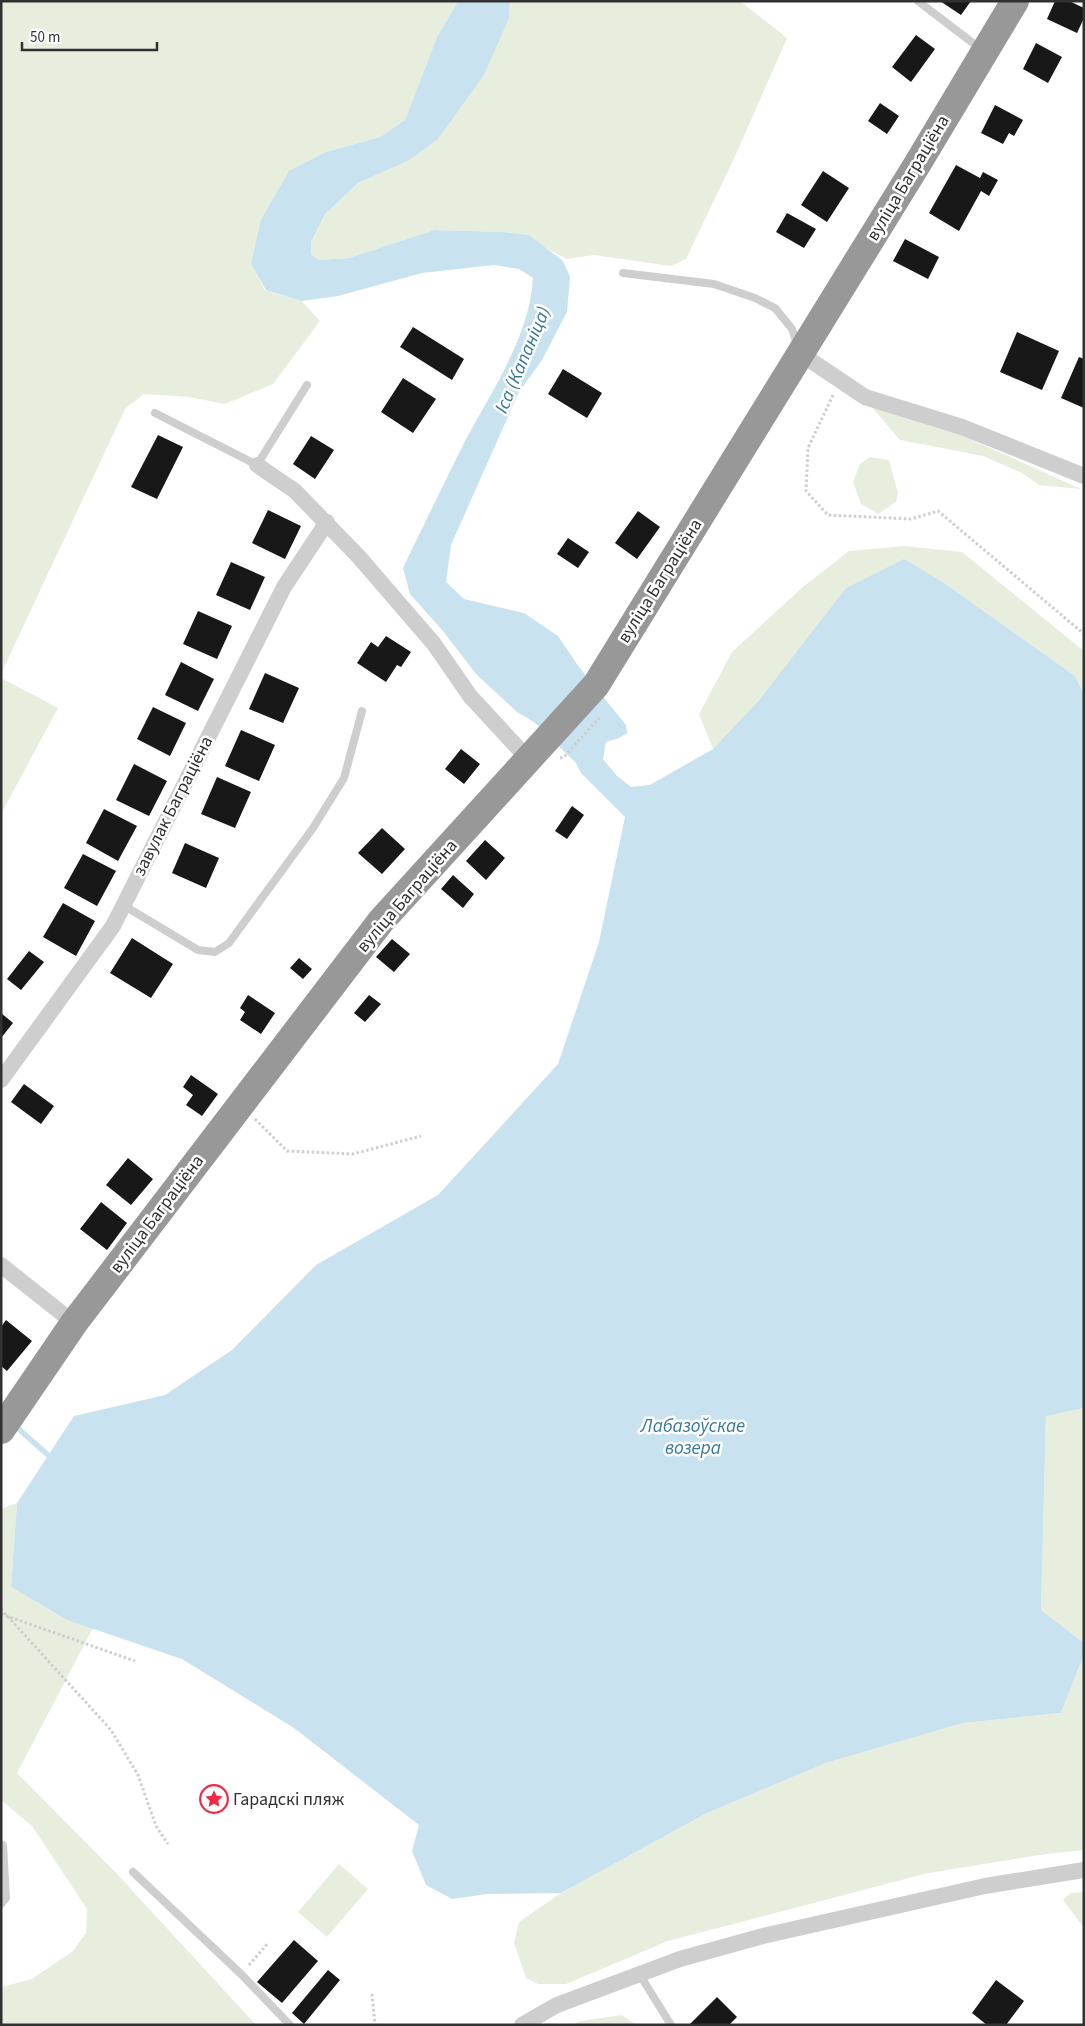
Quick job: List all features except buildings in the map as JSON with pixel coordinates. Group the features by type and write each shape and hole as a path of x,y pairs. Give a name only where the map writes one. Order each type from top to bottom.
{"highway":[{"name":"вуліца Баграціёна","path":"1,1430 74,1324 382,921 529,760 556,749 801,354 1015,1"}],"street":[{"path":"801,354 865,397 962,427 1084,476"},
{"path":"257,466 295,491 327,522 434,644 470,696 529,760"},
{"name":"завулак Баграціёна","path":"1,1080 113,926 284,588 327,522"},
{"path":"1,1265 74,1324"},
{"path":"522,2025 557,2005 680,1959 763,1936 985,1886 1084,1870"}],"lane":[{"path":"918,1 985,52"},
{"path":"623,273 714,284 755,298 775,308 792,329 801,354"},
{"path":"155,413 257,466 307,385"},
{"path":"123,905 198,950 214,952 229,943 313,828 344,778 362,711"},
{"path":"1,1844 3,1845 6,1898 1,1904"},
{"path":"132,1872 240,1974 290,2025"},
{"path":"640,1975 671,2025"}],"path":[{"path":"840,381 808,448 806,491 828,515 911,519 938,511 1084,634"},
{"path":"556,749 601,716"},
{"path":"252,1116 287,1151 353,1154 421,1136"},
{"path":"1,1609 111,1730 138,1775 156,1826 168,1844"},
{"path":"1,1614 135,1661"},
{"path":"240,1974 268,1943"},
{"path":"372,1994 375,2025"}],"green space":[{"path":"1,1 458,1 437,37 405,120 380,137 326,152 251,264 265,290 302,301 320,321 273,384 225,404 189,397 144,394 125,409 1,674"},
{"path":"510,1 740,1 787,38 737,152 686,259 671,266 594,255 567,259 542,246 529,235 504,232 434,230 349,258 319,260 311,254 311,242 325,214 358,183 408,161 509,18"},
{"path":"870,405 959,434 1081,489 1039,485 1022,473 983,456 900,440"},
{"path":"870,457 889,460 898,493 896,502 878,514 861,504 853,482 860,464"},
{"path":"905,546 962,552 1084,651 1084,694 1075,676 947,585 760,699 713,749 699,714 732,652 804,586 849,551"},
{"path":"1,678 58,708 1,814"},
{"path":"1084,1408 1084,1643 1041,1610 1046,1415"},
{"path":"17,1503 11,1587 67,1620 93,1628 17,1773 118,1875 256,2025 1,2025 1,1987 32,1979 73,1951 86,1933 87,1909 32,1826 1,1800 1,1509"},
{"path":"1084,1654 1084,1850 1046,1854 928,1873 668,1941 566,1984 538,1984 526,1978 514,1943 519,1922 561,1893 707,1813 826,1763 963,1723 1061,1713"},
{"path":"339,1864 368,1889 327,1937 298,1912"},
{"path":"1084,1892 1084,1928 1063,1900 1070,1893"},
{"path":"622,2015 636,2025 573,2025 580,2021"}],"water":[{"name":"Лабазоўскае возера","path":"458,1 510,1 509,18 484,75 438,139 408,161 358,183 325,214 311,242 311,254 319,260 349,258 434,230 504,232 529,235 563,261 570,277 567,312 542,360 519,392 451,545 446,582 464,599 524,613 558,636 579,667 626,725 627,733 606,742 603,759 617,776 631,787 650,785 713,749 760,699 846,588 904,559 947,585 1075,676 1084,694 1084,1408 1046,1416 1041,1610 1084,1643 1084,1654 1061,1713 963,1723 826,1763 707,1813 561,1893 487,1894 452,1899 426,1885 412,1851 419,1825 294,1728 182,1659 67,1620 11,1587 17,1503 74,1416 165,1395 232,1350 316,1265 438,1195 558,1064 599,942 625,817 581,773 576,763 534,722 517,712 476,674 443,631 410,594 403,568 465,441 508,362 525,320 533,278 519,269 494,265 422,273 338,296 302,301 266,290 251,264 261,220 289,171 326,152 380,137 405,120 437,37"}],"waterway":[{"path":"14,1425 48,1455"}],"place":[{"name":"Гарадскі пляж","path":"214,1799"}],"water label":[{"name":"Іса (Капаніца)","path":"523,360"}]}
